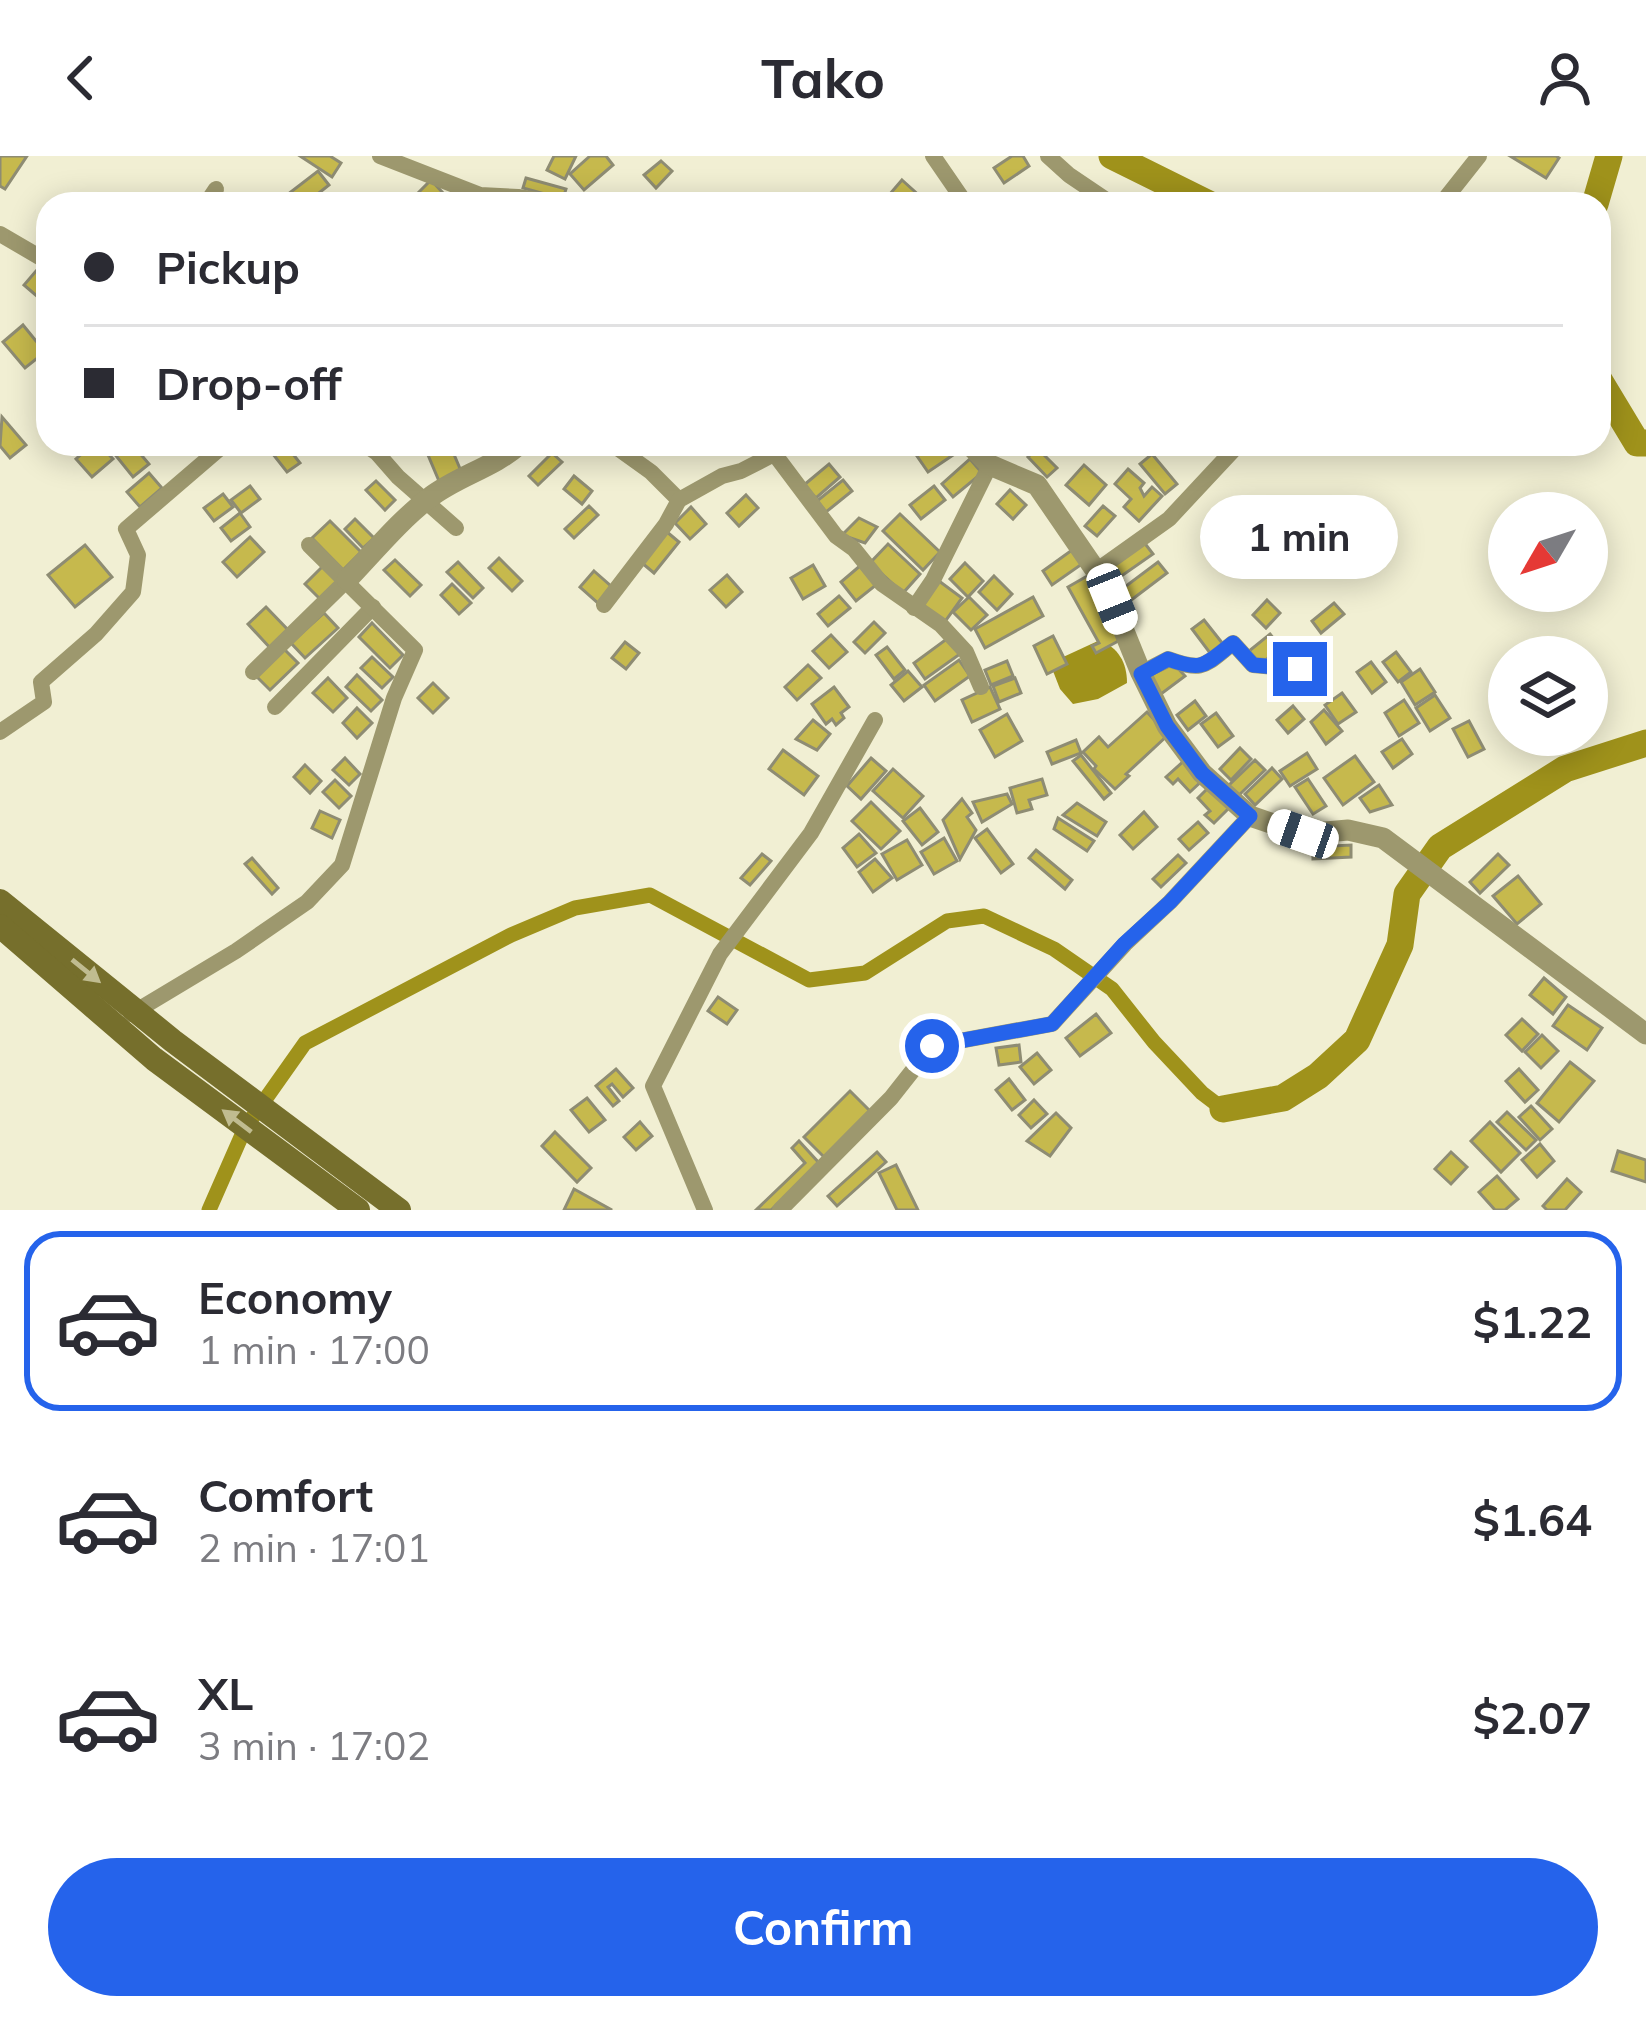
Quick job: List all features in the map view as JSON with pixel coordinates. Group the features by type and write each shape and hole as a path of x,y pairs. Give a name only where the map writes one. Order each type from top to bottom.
{"main road":[{"path":"0,901 124,1017 154,1059 358,1210"},
{"path":"0,926 124,1017 173,1041 399,1210"}],"street":[{"path":"380,156 472,192"},
{"path":"934,156 958,192"},
{"path":"1048,156 1094,192"},
{"path":"1450,192 1479,156"},
{"path":"0,234 36,255"},
{"path":"0,732 44,702 41,682 96,634 133,592 138,555 126,529 212,456"},
{"path":"380,456 456,528"},
{"path":"253,672 425,500 504,456"},
{"path":"629,456 679,500"},
{"path":"604,605 679,500 741,471 761,456"},
{"path":"776,456 836,536 854,549 882,584 940,625 966,652 981,687"},
{"path":"981,456 990,465 1037,484 1112,599 1167,726 1202,773 1250,816 1303,834 1348,830 1383,838 1646,1034"},
{"path":"1096,571 1168,519 1228,456"},
{"path":"914,608 933,580 990,465"},
{"path":"124,1017 236,952 307,902 342,865 394,698 415,650 309,545"},
{"path":"275,706 373,607"},
{"path":"1141,674 1168,659 1185,667 1198,666 1233,643 1253,665 1300,669"},
{"path":"705,1210 653,1087 720,955 811,833 874,720"},
{"path":"780,1210 892,1099 932,1046 1052,1024 1250,816"}],"shaded area":[{"path":"1100,640 1120,657 1127,683 1098,699 1073,704 1053,671 1061,658"}],"building":[{"path":"0,156 27,156 5,189 0,186"},
{"path":"300,156 330,156 341,163 332,177"},
{"path":"554,156 576,156 565,179 547,170"},
{"path":"590,156 606,156 613,165 584,190 570,174"},
{"path":"1012,156 1023,156 1029,166 1004,183 994,168"},
{"path":"1510,156 1556,156 1559,158 1546,178"},
{"path":"661,161 672,171 656,188 644,175"},
{"path":"318,171 329,185 320,192 291,192"},
{"path":"526,178 566,189 538,192 523,188"},
{"path":"431,180 442,192 419,192"},
{"path":"902,180 915,192 892,192"},
{"path":"36,271 36,295 24,285"},
{"path":"23,325 36,341 36,359 25,368 3,342"},
{"path":"2,417 26,445 10,458 0,446"},
{"path":"110,456 113,459 92,477 76,459"},
{"path":"116,456 142,456 149,464 133,477"},
{"path":"274,456 294,456 300,463 287,472"},
{"path":"428,456 455,456 461,471 439,481"},
{"path":"549,456 562,462 538,485 529,476"},
{"path":"917,456 952,456 928,472"},
{"path":"1045,456 1057,468 1047,477 1028,457"},
{"path":"1154,456 1177,484 1165,494 1140,464"},
{"path":"970,459 982,473 953,497 942,484"},
{"path":"829,464 840,477 816,498 804,485"},
{"path":"1084,465 1106,485 1089,505 1066,485"},
{"path":"1128,469 1144,483 1140,488 1144,496 1152,487 1162,496 1139,521 1124,507 1131,499 1115,484"},
{"path":"149,473 162,488 140,507 127,492"},
{"path":"574,476 592,491 582,504 564,489"},
{"path":"843,480 852,491 826,512 817,501"},
{"path":"376,481 395,500 385,510 366,490"},
{"path":"250,486 260,499 241,513 231,500"},
{"path":"934,486 945,500 921,519 910,505"},
{"path":"1010,490 1026,505 1013,519 997,504"},
{"path":"223,494 233,507 214,521 204,508"},
{"path":"746,495 758,508 739,526 727,513"},
{"path":"589,506 598,515 574,538 565,529"},
{"path":"1103,506 1115,516 1097,536 1085,526"},
{"path":"691,507 706,524 690,539 675,523"},
{"path":"240,513 250,527 231,541 221,528"},
{"path":"900,514 940,552 923,570 883,531"},
{"path":"859,518 877,527 865,543 842,535"},
{"path":"355,519 374,538 363,548 345,529"},
{"path":"330,521 361,552 343,570 312,538"},
{"path":"667,532 679,542 654,573 642,563"},
{"path":"250,537 264,552 237,577 223,562"},
{"path":"1143,541 1153,554 1110,584 1101,571"},
{"path":"888,544 920,574 903,593 870,563"},
{"path":"85,545 112,577 75,607 48,575"},
{"path":"1072,550 1082,564 1052,585 1043,571"},
{"path":"499,558 522,581 512,591 489,568"},
{"path":"395,560 421,585 410,596 384,570"},
{"path":"458,562 483,588 473,598 447,572"},
{"path":"1158,562 1167,573 1122,607 1114,595"},
{"path":"965,563 983,581 968,597 950,579"},
{"path":"813,565 825,586 803,599 791,578"},
{"path":"861,565 876,585 856,601 841,582"},
{"path":"323,566 339,582 321,600 305,584"},
{"path":"594,571 612,587 598,603 580,587"},
{"path":"727,575 742,592 726,607 710,590"},
{"path":"1089,575 1124,638 1096,653 1092,646 1099,643 1068,587"},
{"path":"994,576 1012,594 997,610 979,592"},
{"path":"939,581 962,598 944,623 921,606"},
{"path":"452,584 471,603 459,614 441,595"},
{"path":"839,596 850,608 828,626 818,614"},
{"path":"969,597 987,615 971,630 953,612"},
{"path":"1033,597 1043,616 985,648 975,629"},
{"path":"1267,600 1280,613 1266,628 1253,615"},
{"path":"1334,603 1344,614 1321,633 1312,621"},
{"path":"266,607 291,633 272,650 248,624"},
{"path":"324,613 338,628 305,658 291,643"},
{"path":"1204,620 1223,644 1210,653 1192,629"},
{"path":"874,622 885,633 865,653 854,642"},
{"path":"372,623 403,655 390,668 359,637"},
{"path":"1270,634 1281,648 1259,665 1249,651"},
{"path":"831,635 847,652 829,668 813,651"},
{"path":"1053,636 1067,664 1047,674 1034,646"},
{"path":"948,638 960,654 925,679 914,663"},
{"path":"625,642 639,653 626,669 612,658"},
{"path":"887,647 905,670 894,679 876,655"},
{"path":"284,649 298,663 270,690 256,676"},
{"path":"1396,652 1411,672 1398,682 1383,662"},
{"path":"372,657 393,677 382,688 361,668"},
{"path":"959,660 970,676 935,701 924,685"},
{"path":"1007,661 1013,676 991,685 985,670"},
{"path":"1371,662 1386,682 1372,693 1357,672"},
{"path":"1174,664 1185,676 1161,694 1147,677"},
{"path":"808,665 821,678 797,700 785,687"},
{"path":"1420,669 1435,692 1415,705 1401,682"},
{"path":"908,671 922,687 904,701 891,685"},
{"path":"357,675 382,700 371,711 346,687"},
{"path":"328,678 347,698 333,712 313,693"},
{"path":"1015,678 1021,693 999,702 993,686"},
{"path":"433,683 448,698 433,713 418,698"},
{"path":"834,687 849,707 836,725 832,719 826,724 812,704"},
{"path":"990,687 1000,709 972,722 962,700"},
{"path":"1342,693 1356,712 1338,724 1325,705"},
{"path":"1435,695 1450,718 1430,731 1416,708"},
{"path":"1404,700 1419,723 1399,736 1385,713"},
{"path":"1195,701 1206,716 1188,730 1177,715"},
{"path":"1293,706 1304,719 1288,733 1277,720"},
{"path":"357,708 372,723 357,738 343,723"},
{"path":"1324,710 1342,731 1326,744 1311,722"},
{"path":"1147,712 1168,735 1115,789 1083,752 1099,737 1108,747"},
{"path":"1216,713 1233,736 1218,747 1201,724"},
{"path":"1007,714 1022,741 995,757 980,730"},
{"path":"813,720 830,734 817,750 796,739"},
{"path":"1469,721 1484,749 1468,757 1453,729"},
{"path":"1402,739 1412,754 1393,768 1382,752"},
{"path":"1076,740 1081,753 1052,764 1047,752"},
{"path":"1240,748 1251,759 1231,780 1220,769"},
{"path":"783,750 818,776 804,795 769,769"},
{"path":"1307,753 1317,769 1290,786 1280,771"},
{"path":"1081,755 1111,793 1104,799 1073,761"},
{"path":"1355,756 1374,782 1343,805 1324,778"},
{"path":"345,758 360,774 349,785 333,770"},
{"path":"871,758 886,771 861,799 847,786"},
{"path":"1186,759 1204,779 1190,792 1178,779 1173,784 1166,777"},
{"path":"1255,760 1265,770 1238,796 1228,786"},
{"path":"305,765 321,781 310,793 294,777"},
{"path":"1272,768 1282,779 1255,805 1245,794"},
{"path":"893,769 923,796 903,818 873,791"},
{"path":"1042,779 1047,795 1029,800 1032,809 1017,813 1010,788"},
{"path":"1308,779 1326,806 1313,814 1295,787"},
{"path":"335,780 351,796 339,808 323,792"},
{"path":"1211,785 1232,805 1214,823 1198,798"},
{"path":"1379,785 1392,805 1370,812 1360,798"},
{"path":"1007,794 1012,804 982,822 973,802"},
{"path":"962,799 976,830 960,859 943,820"},
{"path":"871,802 900,831 881,849 852,821"},
{"path":"1077,803 1106,822 1097,836 1063,815"},
{"path":"920,808 938,832 922,845 903,821"},
{"path":"320,811 340,820 332,838 312,828"},
{"path":"1144,812 1157,827 1133,849 1120,835"},
{"path":"1058,818 1094,841 1087,851 1054,829"},
{"path":"1198,822 1208,833 1189,850 1179,839"},
{"path":"987,829 1013,864 1001,873 975,838"},
{"path":"859,834 876,853 857,867 843,848"},
{"path":"944,838 957,861 934,874 921,852"},
{"path":"907,840 922,865 897,880 882,854"},
{"path":"1351,845 1351,857 1313,859 1313,847"},
{"path":"1036,850 1072,880 1065,889 1029,858"},
{"path":"762,854 771,861 750,885 741,878"},
{"path":"1498,854 1509,865 1480,893 1470,882"},
{"path":"1178,855 1186,863 1161,887 1153,879"},
{"path":"252,858 278,888 272,894 245,864"},
{"path":"875,859 892,878 873,892 859,872"},
{"path":"1518,876 1541,904 1517,924 1493,896"},
{"path":"1544,978 1566,997 1553,1014 1530,995"},
{"path":"718,997 737,1010 727,1024 708,1011"},
{"path":"1568,1005 1602,1028 1587,1050 1553,1026"},
{"path":"1096,1014 1111,1033 1080,1056 1066,1038"},
{"path":"1522,1019 1538,1034 1522,1051 1506,1035"},
{"path":"1542,1035 1558,1051 1541,1068 1525,1052"},
{"path":"1019,1045 1021,1062 999,1065 996,1048"},
{"path":"1037,1053 1051,1070 1034,1084 1020,1067"},
{"path":"1570,1062 1594,1081 1559,1122 1537,1103"},
{"path":"616,1069 633,1088 623,1097 612,1084 608,1087 619,1101 613,1106 596,1086"},
{"path":"1519,1069 1538,1090 1525,1102 1506,1081"},
{"path":"1009,1079 1025,1100 1012,1110 996,1090"},
{"path":"850,1091 870,1111 824,1157 804,1137"},
{"path":"587,1098 605,1120 589,1132 571,1110"},
{"path":"1034,1100 1047,1114 1031,1128 1019,1115"},
{"path":"1531,1106 1552,1129 1540,1140 1519,1117"},
{"path":"1507,1112 1536,1140 1526,1150 1497,1122"},
{"path":"1056,1113 1071,1128 1050,1156 1027,1141"},
{"path":"640,1122 652,1136 636,1150 624,1137"},
{"path":"1490,1122 1520,1153 1501,1172 1471,1141"},
{"path":"555,1132 591,1168 577,1182 542,1146"},
{"path":"799,1141 820,1164 771,1210 756,1210 805,1163 792,1148"},
{"path":"1540,1144 1554,1161 1537,1177 1522,1160"},
{"path":"1618,1151 1646,1160 1646,1182 1612,1171"},
{"path":"877,1152 886,1162 837,1206 828,1196"},
{"path":"1451,1152 1467,1167 1451,1184 1435,1169"},
{"path":"896,1165 918,1210 897,1210 879,1173"},
{"path":"1497,1176 1518,1199 1505,1210 1495,1210 1479,1192"},
{"path":"1567,1179 1581,1192 1565,1210 1547,1210 1543,1206"},
{"path":"574,1189 612,1210 564,1210"}],"waterway":[{"path":"1112,156 1185,192"},
{"path":"1598,192 1609,156"},
{"path":"1611,400 1637,443 1646,443"},
{"path":"1223,1109 1283,1098 1318,1076 1357,1040 1400,945 1407,894 1440,847 1565,769 1646,743"},
{"path":"209,1210 245,1128 305,1043 511,935 575,908 650,895 809,980 865,973 947,921 984,916 1054,949 1112,989 1154,1042 1223,1109"}],"route":[{"path":"932,1046 1052,1024 1250,816 1202,773 1167,726 1141,674 1168,659 1185,667 1198,666 1233,643 1260,668 1300,669"}]}
